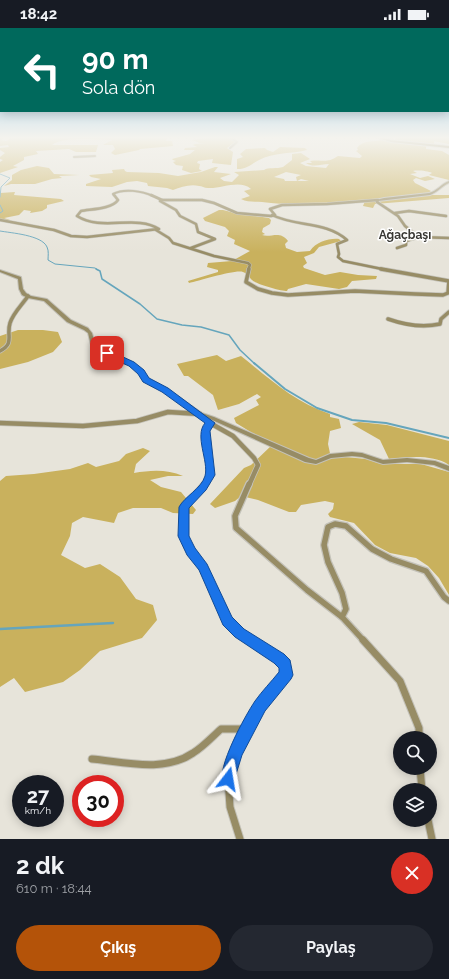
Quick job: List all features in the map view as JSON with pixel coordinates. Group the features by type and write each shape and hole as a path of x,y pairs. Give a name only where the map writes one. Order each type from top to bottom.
{"street":[{"path":"272,215 275,215 270,209 282,205 327,204 429,194 437,192 443,184 449,182"},
{"path":"156,230 159,229 157,227 144,224 91,222 76,215 85,210 109,206 116,203 118,200 112,195 119,191 148,194 162,200 202,200 214,202 237,213 272,215 294,224 337,232 347,240 337,244 340,254 338,257 342,261 438,280 446,280"},
{"path":"162,200 162,203 178,211 180,216 196,224 198,232 215,239 191,248"},
{"path":"378,200 377,202 380,205 394,213 405,226 419,237"},
{"path":"394,213 409,211 446,216"},
{"path":"0,220 54,230 71,236 87,237 123,234 143,230 156,230 169,238 173,243 214,256 248,262 250,265 246,282 264,292 282,294 370,291 443,295 448,294 449,281 446,280"},
{"path":"397,248 406,245 406,241 419,237 449,238"},
{"path":"0,271 20,278 21,289 28,296 45,300 69,321 86,329 90,333 93,345 96,348 131,364 142,372 146,380 165,390 200,414 210,423 233,436 254,458 258,465 235,516 236,528 301,585 342,617 400,681 419,731"},
{"path":"446,280 449,276"},
{"path":"0,351 6,348 10,341 8,326 28,296"},
{"path":"388,319 403,325 434,326 440,324 441,319 449,312"},
{"path":"0,424 83,426 137,421 168,412 200,414 307,460 316,462 330,456 352,454 362,455 383,462 407,460 435,463 449,469"},
{"path":"210,423 206,427 205,431 210,475 203,487 184,507 183,536 191,551 203,567 227,621 240,633 279,659 285,665 286,675 260,706 235,753 228,779 230,807 240,839"},
{"path":"342,617 346,609 342,592 328,562 324,545 328,527 335,524 346,526 372,549 391,559 426,571 444,597 449,601"},
{"path":"92,759 155,764 174,761 192,754 222,729 248,729"},
{"path":"429,827 432,839"}],"shaded area":[{"path":"12,176 62,176 59,176 62,178 35,184 11,184 4,186 12,180"},
{"path":"90,176 226,176 220,178 224,181 232,182 238,176 277,176 274,177 284,179 285,181 297,181 296,177 299,176 415,176 420,178 428,176 435,179 425,181 416,178 413,180 415,183 431,191 427,194 429,195 449,195 449,198 375,204 373,208 363,206 365,201 301,204 246,201 241,199 250,196 244,191 251,189 247,186 241,185 207,188 196,185 173,190 148,186 147,183 137,181 127,182 112,187 86,186 86,184 101,179","holes":["301,179 309,181 297,181"]},
{"path":"432,176 449,176 449,180"},
{"path":"15,192 14,195 61,199 64,201 47,205 47,208 42,211 30,213 31,211 24,210 19,215 4,218 10,220 5,222 0,221 0,193"},
{"path":"219,210 269,218 271,220 270,224 263,228 262,232 265,234 262,235 282,236 288,241 285,244 286,248 297,252 310,251 323,241 339,239 341,241 319,247 314,253 304,257 307,263 303,266 304,268 325,275 340,272 377,276 376,279 352,281 347,287 339,289 306,284 288,289 287,291 274,289 258,283 243,272 225,274 189,283 188,281 218,272 218,270 207,267 208,263 232,261 250,251 234,244 235,240 227,236 229,231 225,227 205,221 203,218"},
{"path":"18,330 43,330 58,332 62,342 53,352 28,362 0,369 0,336"},
{"path":"217,355 226,361 241,356 283,389 305,403 330,414 330,417 339,419 341,428 330,431 328,444 331,458 345,457 366,459 381,464 421,464 449,472 449,595 439,578 428,566 416,558 390,553 375,545 354,523 330,517 328,514 333,509 334,503 325,501 301,505 296,512 289,512 258,500 241,496 235,501 215,508 210,504 244,468 251,465 272,445 236,423 234,418 259,405 256,400 261,397 257,394 239,404 218,410 213,395 188,376 184,376 177,364"},
{"path":"359,422 387,425 449,441 449,465 435,459 420,457 389,459 380,440 352,424"},
{"path":"143,448 150,451 136,464 134,473 159,471 171,472 183,476 168,476 150,480 161,487 181,492 196,510 193,514 173,513 161,508 133,508 118,513 114,523 83,517 72,523 70,536 61,555 85,568 100,564 120,577 136,599 153,605 157,620 142,638 100,651 80,670 63,682 25,692 14,678 0,687 0,481 6,476 70,469 88,463 96,467 119,461 126,454"}],"waterway":[{"path":"0,197 1,187 10,178 5,176"},
{"path":"0,205 3,211 0,213"},
{"path":"0,231 26,235 39,240 47,247 48,260 55,264 95,268 98,270"},
{"path":"98,270 100,271 102,279 140,304 157,319 182,325 201,327 229,335 240,350 255,364"},
{"path":"254,363 285,389 317,408 352,420 386,423 449,438"},
{"path":"0,629 113,623"}],"district":[{"name":"Ağaçbaşı","path":"405,235"}],"route":[{"path":"107,353 131,364 142,372 146,380 165,390 200,414 210,423 206,427 205,431 210,475 203,487 184,507 183,536 191,551 203,567 227,621 240,633 279,659 285,665 286,675 260,706 235,753 228,779"}]}
